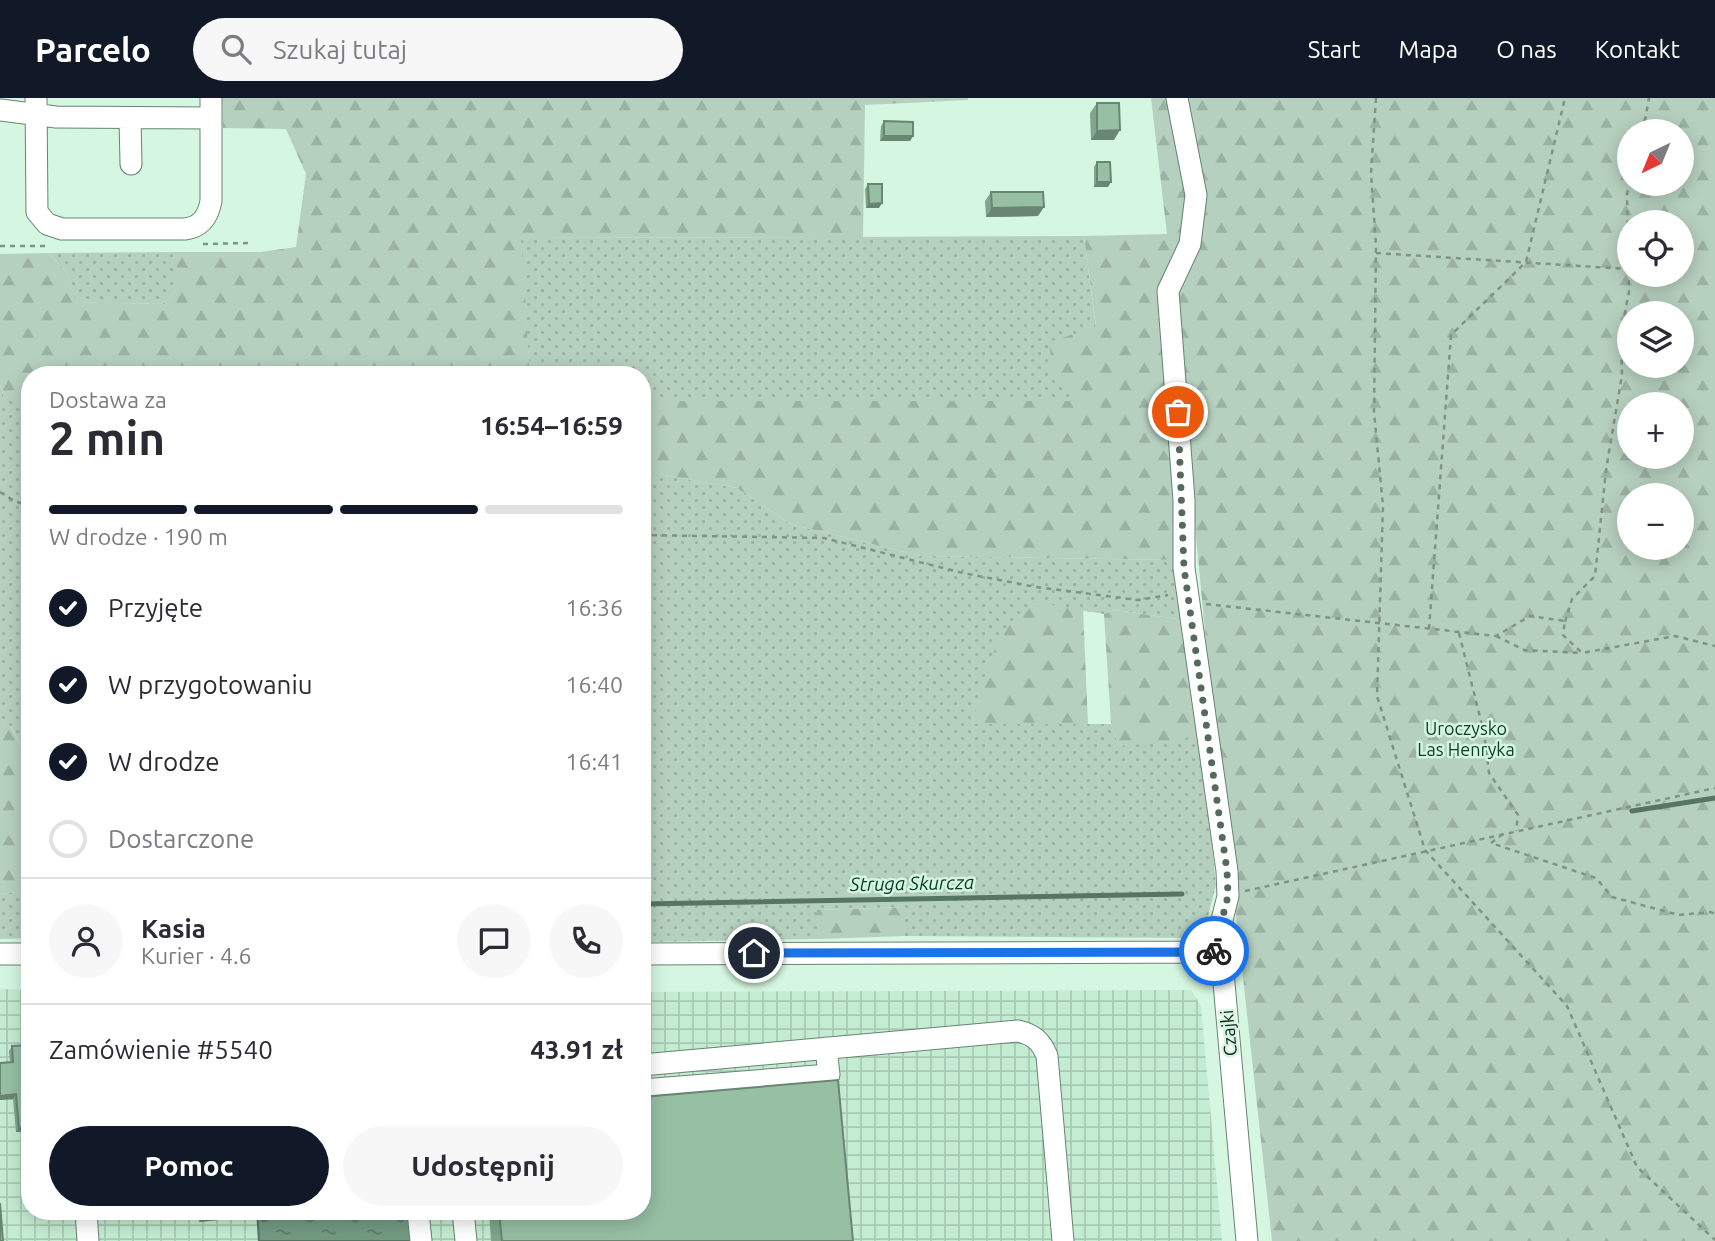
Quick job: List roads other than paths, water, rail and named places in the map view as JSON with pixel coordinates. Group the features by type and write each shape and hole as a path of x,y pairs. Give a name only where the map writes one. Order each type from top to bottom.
{"street":[{"path":"651,954 1199,952 1213,956 1228,896 1216,777 1188,598 1178,412 1168,291 1190,244 1196,195 1177,98"},
{"path":"0,110 36,107 130,118 211,108 209,211 200,224 185,229 62,229 47,224 37,212 36,107"},
{"path":"130,118 131,164"},
{"path":"0,954 21,954"},
{"name":"Czajki","path":"1213,956 1223,972 1247,1241"},
{"path":"651,1064 1018,1031 1037,1038 1046,1056 1063,1241"},
{"path":"651,1089 829,1075 826,1048"},
{"path":"707,1059 711,1085"},
{"path":"87,1220 88,1241"},
{"path":"419,1220 421,1241"},
{"path":"464,1220 466,1241"}],"water":[{"path":"258,1220 411,1220 413,1241 259,1241"}],"waterway":[{"name":"Struga Skurcza","path":"1632,811 1715,798"},
{"name":"Struga Skurcza","path":"651,904 1182,894"}],"park label":[{"name":"Uroczysko Las Henryka","path":"1466,738"}]}
